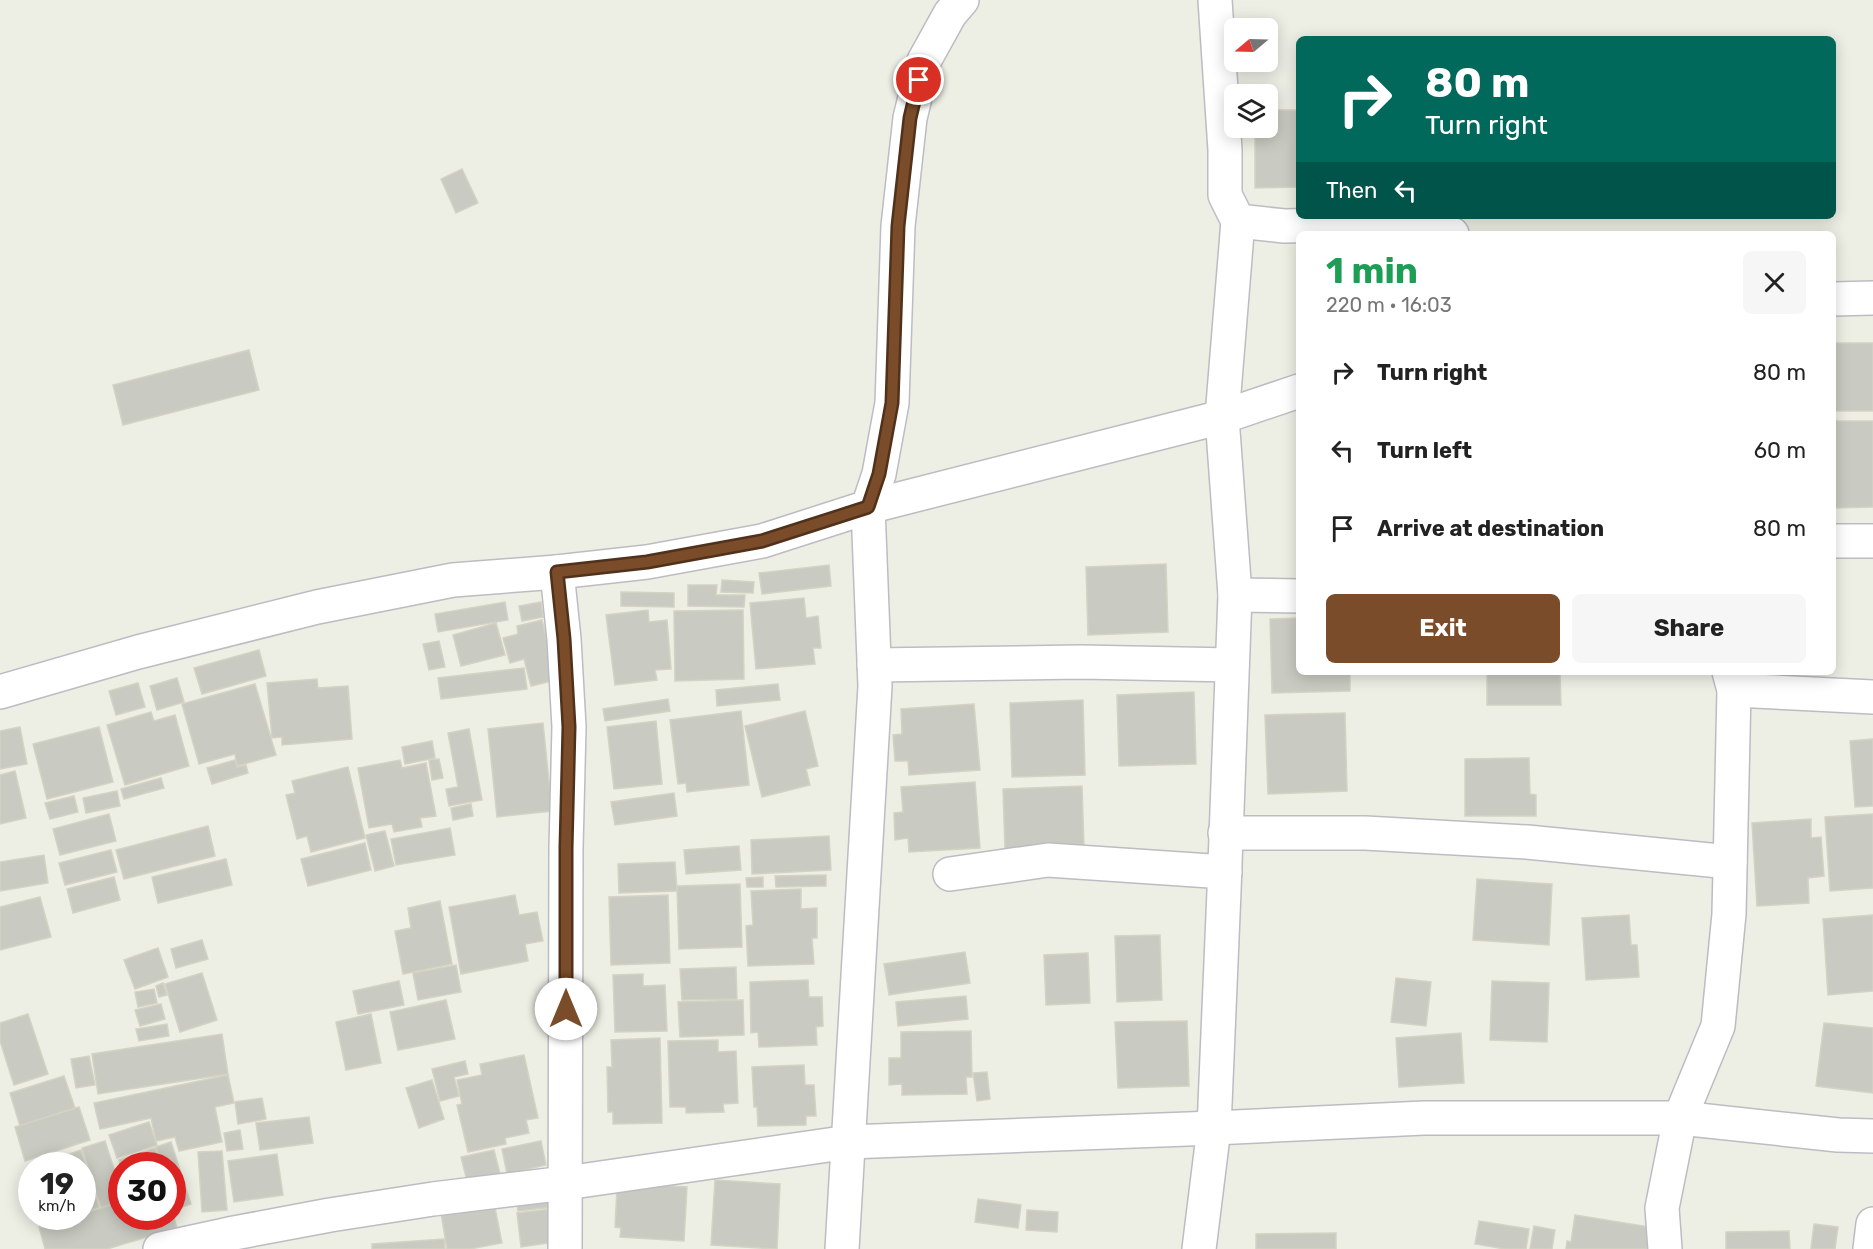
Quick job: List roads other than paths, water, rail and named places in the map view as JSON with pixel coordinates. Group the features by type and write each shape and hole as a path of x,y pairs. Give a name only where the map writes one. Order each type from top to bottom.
{"street":[{"path":"842,1249 874,698 868,507 879,474 892,403 898,226 910,118 924,60 950,14 962,0"},
{"path":"1199,1249 1214,1128 1235,595 1222,417 1238,220 1225,195 1226,150 1215,0"},
{"path":"1238,220 1284,226 1411,226 1437,231"},
{"path":"1836,299 1873,298"},
{"path":"0,692 138,652 317,607 453,580 647,562 752,543 868,507 1222,417 1296,392"},
{"path":"1836,542 1873,541"},
{"path":"557,572 564,639 569,727 566,848 565,1249"},
{"path":"1235,595 1296,596"},
{"path":"874,665 1081,662 1232,665"},
{"path":"1665,1249 1662,1208 1680,1118 1718,1026 1729,914 1732,681 1873,697"},
{"path":"1225,833 1365,833 1504,840 1730,862"},
{"path":"950,874 1048,860 1224,872"},
{"path":"160,1249 229,1233 433,1199 566,1183 849,1142 1424,1118 1680,1118 1838,1135 1873,1136"},
{"path":"1870,1249 1873,1224"}]}
